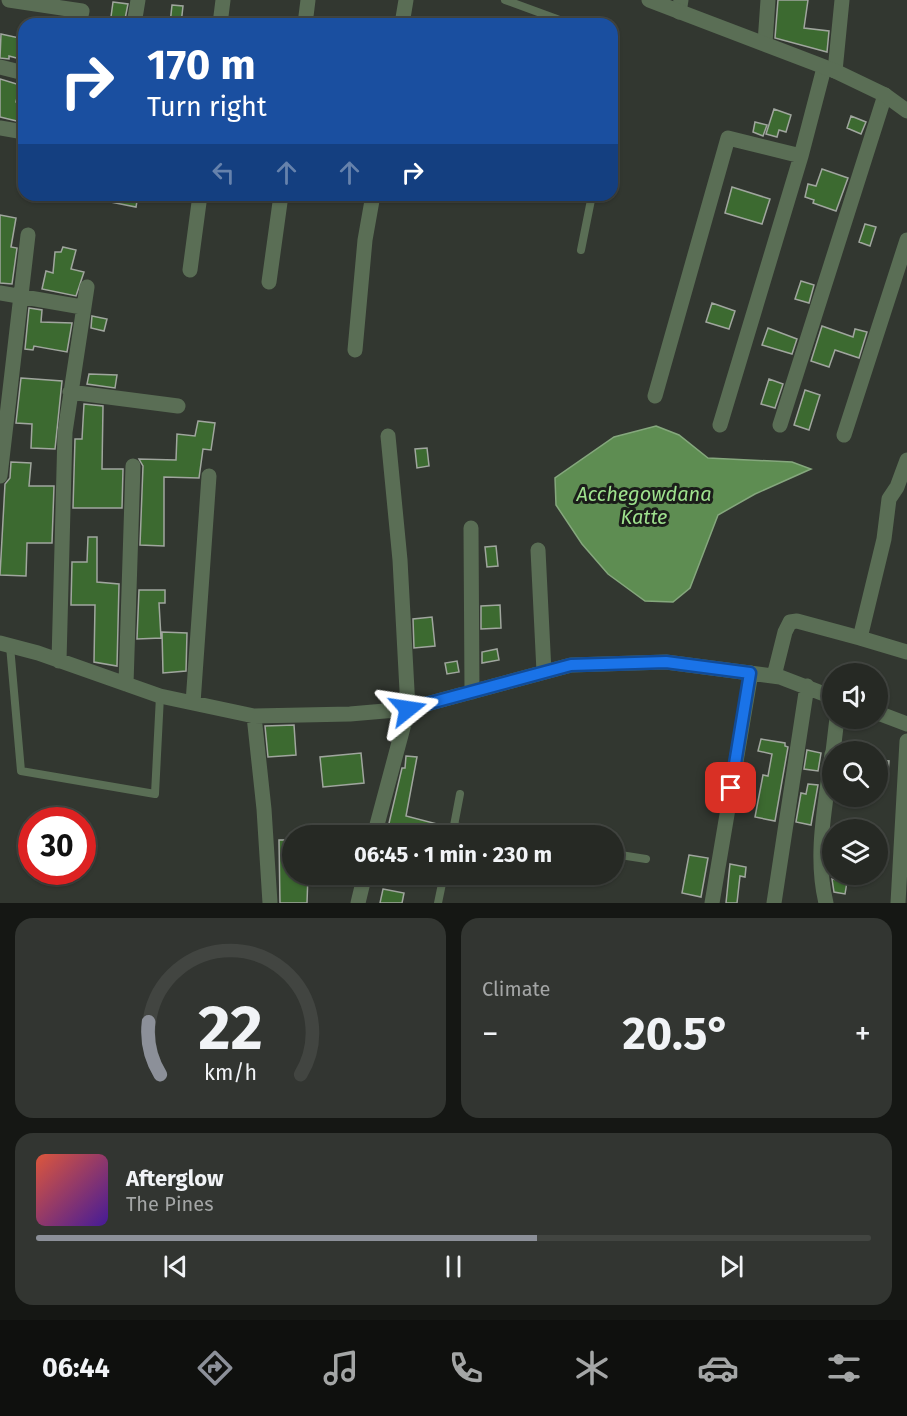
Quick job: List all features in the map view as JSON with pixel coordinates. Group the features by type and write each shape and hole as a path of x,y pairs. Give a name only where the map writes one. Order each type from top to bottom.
{"street":[{"path":"9,0 82,11 80,18"},
{"path":"135,18 138,0"},
{"path":"221,18 223,0"},
{"path":"306,18 308,0"},
{"path":"403,18 406,0"},
{"path":"648,0 680,6 885,95 907,111"},
{"path":"765,43 768,0"},
{"path":"720,425 829,70 842,0"},
{"path":"0,67 18,71"},
{"path":"780,425 885,95"},
{"path":"0,129 18,131"},
{"path":"655,396 728,138 801,156"},
{"path":"190,270 199,201"},
{"path":"269,282 280,201"},
{"path":"355,350 365,240 372,201"},
{"path":"0,476 28,235"},
{"path":"844,435 907,240"},
{"path":"60,661 65,432 82,307 87,287"},
{"path":"0,294 20,295 82,307"},
{"path":"70,392 178,406"},
{"path":"377,825 408,709 400,560 387,435"},
{"path":"860,638 884,539 889,499 902,487 907,460"},
{"path":"126,684 133,466"},
{"path":"193,703 209,476"},
{"path":"471,528 471,692"},
{"path":"538,550 544,672"},
{"path":"774,676 785,632 790,622 797,621 907,652"},
{"path":"5,645 60,661 160,696 254,716 350,714 408,709 571,665 666,662 774,676 822,693"},
{"path":"712,903 750,673"},
{"path":"774,903 807,686"},
{"path":"254,716 264,809 270,903"},
{"path":"888,717 907,724"},
{"path":"898,903 907,741"},
{"path":"826,807 820,855 820,877 826,903"},
{"path":"358,903 362,885"}],"lane":[{"path":"505,0 554,18"},
{"path":"580,250 591,201"},
{"path":"5,645 21,771 155,794 160,696"},
{"path":"454,825 460,794"},
{"path":"624,856 646,859"},
{"path":"438,903 442,885"}],"water":[{"name":"Acchegowdana Katte","path":"656,426 679,435 708,458 792,462 811,469 755,494 718,515 690,588 673,602 645,601 608,574 582,544 556,505 555,478 614,437"}],"building":[{"path":"778,0 808,0 804,28 829,31 827,52 775,38"},
{"path":"113,2 128,4 125,18 111,18"},
{"path":"172,5 183,6 182,18 171,18"},
{"path":"1,34 18,38 18,58 9,56 9,59 0,58"},
{"path":"0,79 18,84 16,102 18,102 18,121 0,117"},
{"path":"774,109 791,115 786,132 779,130 777,137 766,134"},
{"path":"851,116 866,122 861,134 847,128"},
{"path":"755,122 767,125 763,136 753,132"},
{"path":"822,169 848,178 836,211 813,203 814,200 805,197 808,184 816,186"},
{"path":"732,187 770,199 762,224 725,213"},
{"path":"105,201 137,201 136,207"},
{"path":"0,215 16,218 11,247 17,248 12,284 0,283"},
{"path":"865,224 876,227 870,246 859,242"},
{"path":"63,247 76,250 71,269 84,272 76,296 42,289 46,271 53,273 55,252 61,252"},
{"path":"801,281 814,285 809,303 795,299"},
{"path":"712,303 735,311 729,329 706,322"},
{"path":"29,308 42,310 41,322 72,323 67,352 34,346 33,350 25,349"},
{"path":"92,316 107,319 104,331 91,328"},
{"path":"822,326 853,337 855,329 867,332 859,358 835,350 829,367 811,361"},
{"path":"768,328 797,339 792,354 762,345"},
{"path":"89,374 117,375 115,388 87,384"},
{"path":"21,378 62,381 55,449 31,448 32,424 16,423"},
{"path":"769,379 783,384 775,408 761,404"},
{"path":"805,390 820,395 809,430 794,425"},
{"path":"84,404 103,406 102,469 123,469 122,508 73,508 75,439 82,439"},
{"path":"198,421 215,423 211,450 203,449 199,478 164,477 164,546 140,545 143,466 139,459 176,460 177,434 195,436"},
{"path":"427,448 429,466 417,468 415,449"},
{"path":"11,462 31,463 29,486 54,486 52,543 27,543 26,576 0,575 5,484 10,478"},
{"path":"88,537 97,537 97,582 119,584 117,666 94,662 95,605 71,605 72,562 87,562"},
{"path":"496,546 498,566 487,567 485,547"},
{"path":"139,590 165,590 165,603 159,603 161,638 137,639"},
{"path":"500,605 501,628 481,629 481,606"},
{"path":"432,617 435,646 414,648 413,619"},
{"path":"162,632 187,633 186,671 163,673"},
{"path":"497,649 499,660 482,663 482,652"},
{"path":"457,661 459,672 447,674 445,663"},
{"path":"294,725 296,755 268,757 265,726"},
{"path":"761,739 785,743 788,747 775,821 755,817 763,775 768,776 772,754 758,751"},
{"path":"807,750 821,753 818,771 804,769"},
{"path":"361,753 364,783 323,787 320,757"},
{"path":"406,756 417,757 406,816 441,825 389,825 402,768 405,768"},
{"path":"808,784 818,785 811,825 796,822 801,793 806,794"},
{"path":"279,840 282,840 282,885 308,885 307,903 280,903"},
{"path":"689,855 708,858 701,897 682,893"},
{"path":"730,864 746,867 745,877 740,876 737,903 726,903"},
{"path":"833,885 846,885 845,894 834,892"},
{"path":"383,889 404,893 402,903 380,903"}],"route":[{"path":"408,709 571,665 666,662 750,673 731,788"}]}
